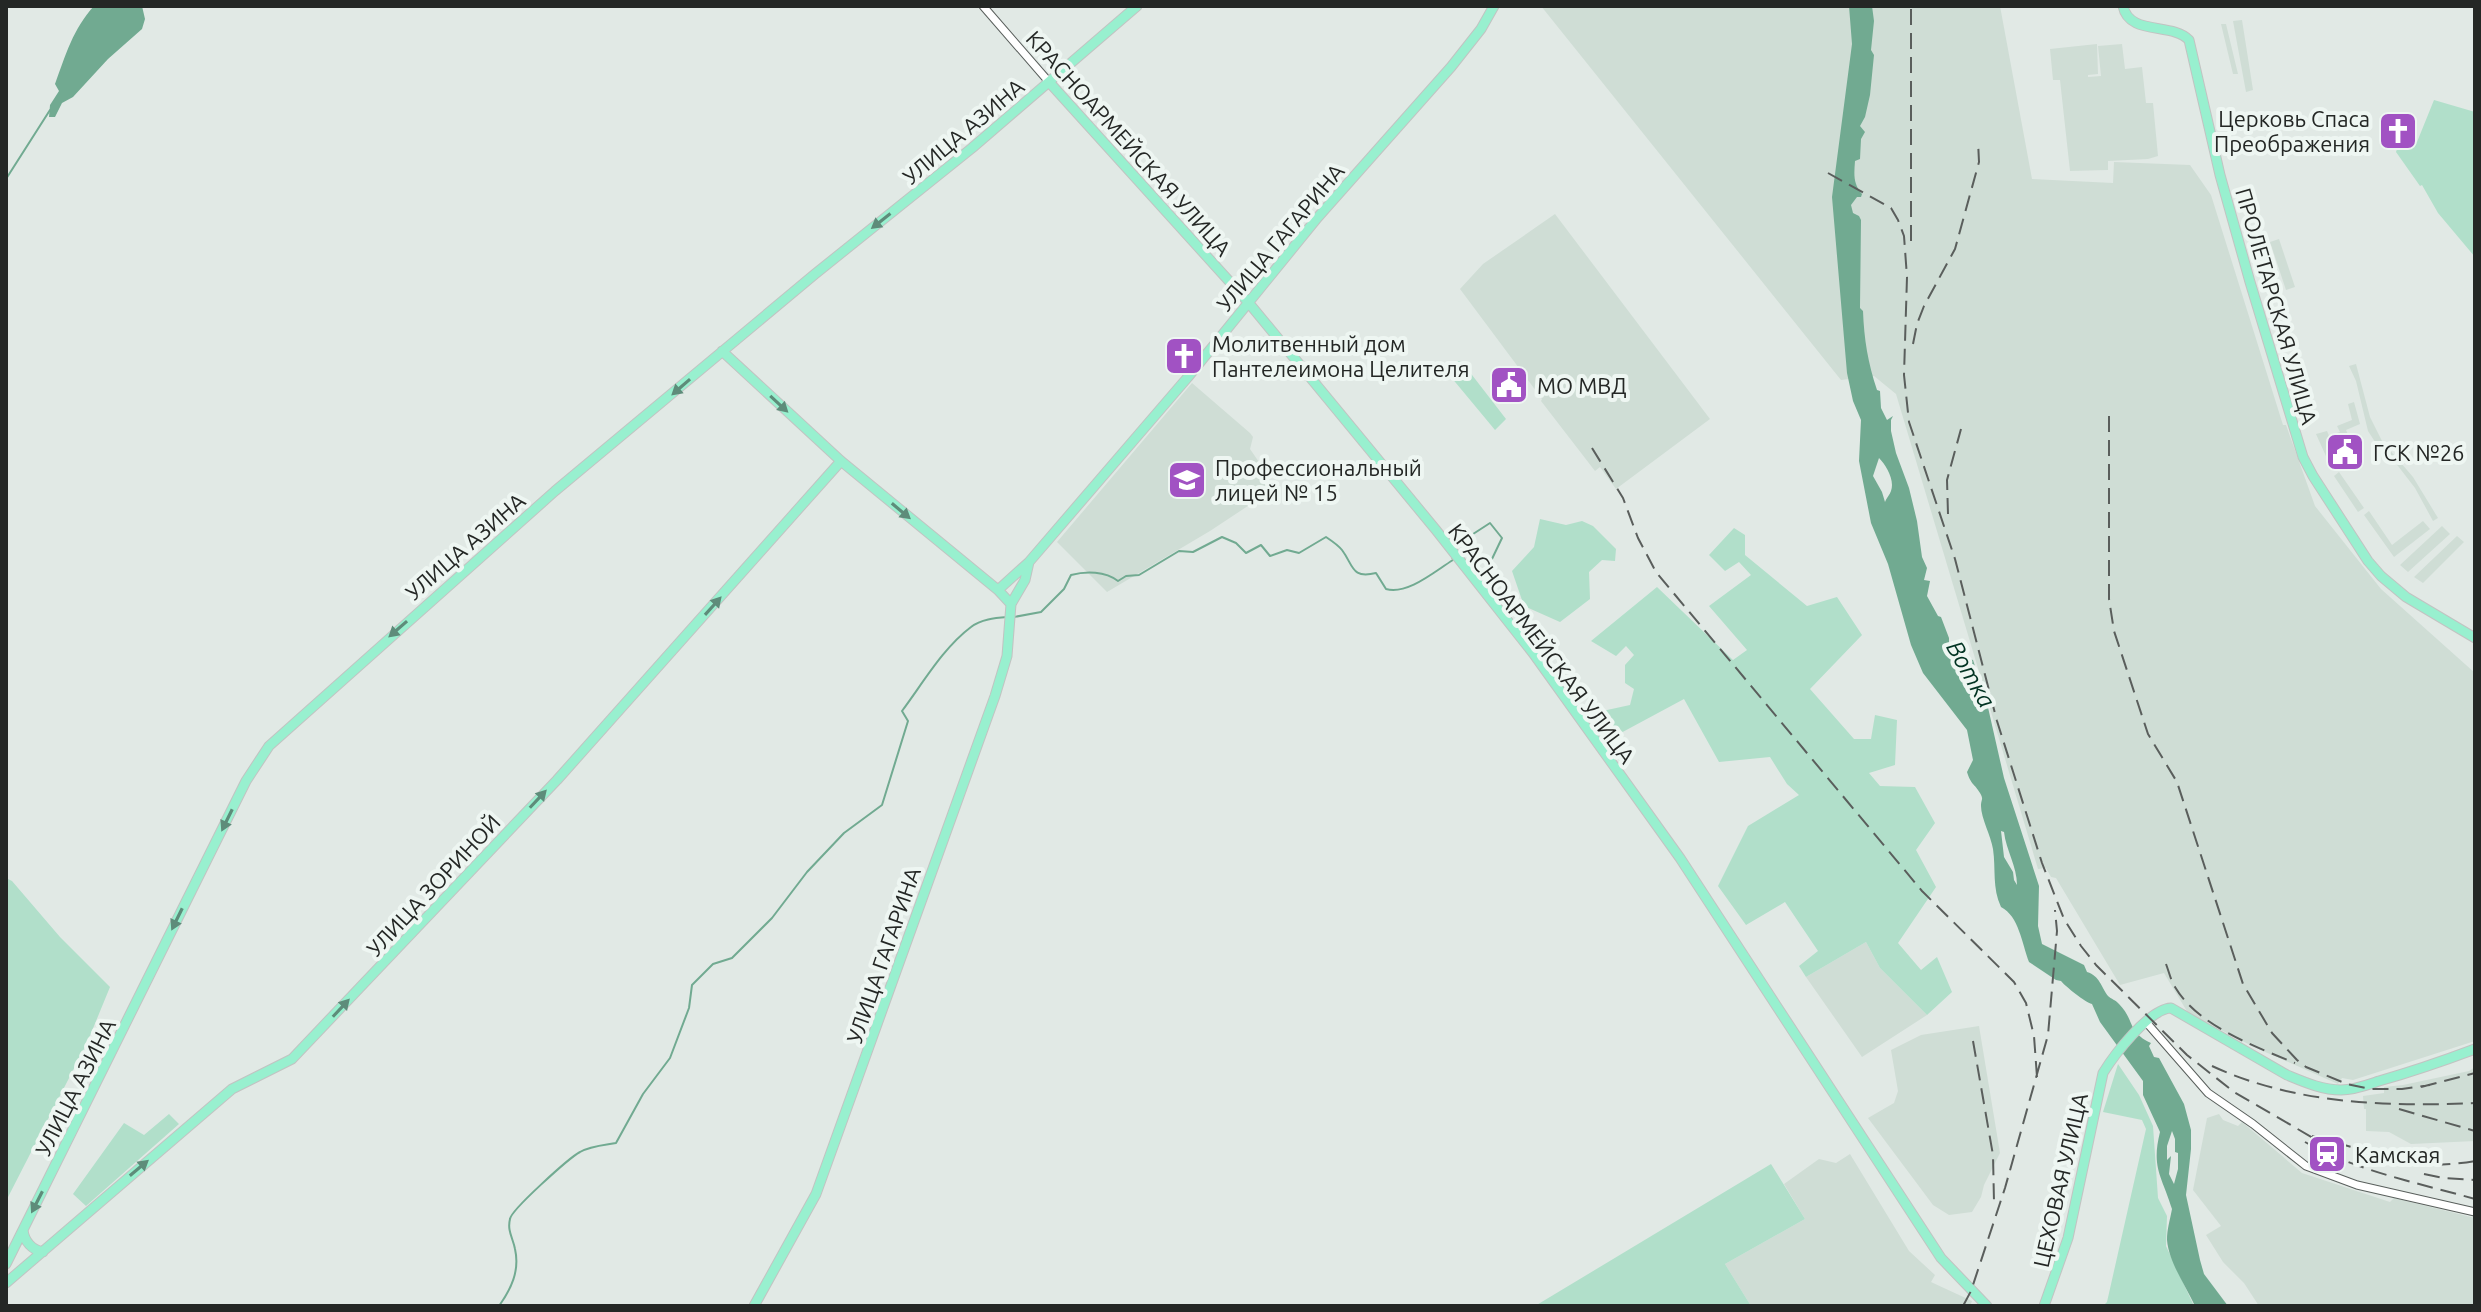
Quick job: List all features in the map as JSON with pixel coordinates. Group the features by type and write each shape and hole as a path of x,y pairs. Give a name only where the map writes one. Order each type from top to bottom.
{"main road":[{"name":"УЛИЦА АЗИНА","path":"6,1264 261,755 281,733 555,491 959,158 1137,6"},
{"name":"УЛИЦА ГАГАРИНА","path":"1029,562 1188,377 1318,217 1451,67 1481,29 1494,6"},
{"name":"ПРОЛЕТАРСКАЯ УЛИЦА","path":"2123,6 2124,13 2131,21 2183,34 2189,40 2220,175 2247,271 2296,439 2313,476 2381,576 2406,597 2475,638"},
{"name":"КРАСНОАРМЕЙСКАЯ УЛИЦА","path":"1049,82 1248,302 1533,653 1680,858 1941,1258 1987,1306"},
{"path":"722,351 841,461 1011,604 1025,580 1029,562"},
{"name":"УЛИЦА ЗОРИНОЙ","path":"6,1283 232,1089 292,1059 557,780 841,461"},
{"path":"998,590 1029,562"},
{"name":"УЛИЦА ГАГАРИНА","path":"754,1306 816,1194 859,1077 995,696 1007,656 1011,604"},
{"path":"2144,1023 2161,1009 2171,1008 2287,1075 2307,1084 2340,1090 2385,1080 2475,1049"},
{"name":"ЦЕХОВАЯ УЛИЦА","path":"2044,1306 2068,1238 2103,1073 2144,1023"},
{"path":"23,1230 25,1240 43,1252"}],"street":[{"name":"КРАСНОАРМЕЙСКАЯ УЛИЦА","path":"983,6 1049,82"},
{"path":"2144,1023 2170,1046 2208,1093 2306,1166 2357,1185 2475,1212"}],"shaded area":[{"path":"1541,6 2000,6 2032,179 2113,183 2114,162 2190,165 2211,195 2283,425 2286,425 2315,506 2381,589 2475,673 2475,1041 2353,1080 2342,1078 2338,1084 2254,1047 2188,1013 2164,973 2120,985 2056,878 2051,877 2046,868 2038,869 1896,394 1874,376 1841,380"},
{"path":"2242,20 2253,90 2246,92 2233,21"},
{"path":"2221,24 2226,24 2238,74 2233,74"},
{"path":"2097,44 2098,74 2088,77 2101,76 2098,46 2122,44 2125,69 2142,67 2146,103 2153,103 2158,156 2108,161 2108,170 2070,171 2060,80 2053,80 2050,49"},
{"path":"2434,100 2475,112 2475,257 2438,213 2422,185 2396,152 2417,142"},
{"path":"1555,214 1710,419 1616,489 1600,467 1595,471 1460,289 1483,264"},
{"path":"2279,239 2295,287 2286,290 2270,242"},
{"path":"2268,254 2281,294 2270,298 2258,258"},
{"path":"1458,361 1462,362 1506,419 1495,430 1446,371"},
{"path":"2356,364 2370,417 2382,441 2413,477 2438,518 2433,521 2415,488 2368,431 2356,381 2349,366"},
{"name":"Профессиональный лицей № 15","path":"1192,383 1253,437 1250,449 1261,465 1257,468 1269,492 1107,592 1057,542"},
{"name":"ГСК №26","path":"2354,402 2360,424 2346,430 2356,452 2343,456 2334,434 2340,432 2337,426 2352,420 2348,404"},
{"name":"ГСК №26","path":"2327,431 2339,459 2330,465 2316,434"},
{"name":"ГСК №26","path":"2339,472 2364,508 2358,512 2334,476"},
{"name":"ГСК №26","path":"2369,511 2392,545 2423,521 2430,529 2394,557 2364,515"},
{"path":"1540,519 1566,525 1582,521 1593,526 1616,549 1615,561 1602,560 1589,572 1590,599 1560,622 1524,606 1512,571 1534,547"},
{"name":"ГСК №26","path":"2442,526 2450,534 2408,572 2400,565"},
{"path":"1734,528 1745,535 1745,555 1807,606 1837,597 1862,635 1810,689 1854,739 1871,739 1875,715 1897,720 1895,765 1869,773 1880,786 1915,787 1935,823 1916,850 1936,887 1898,943 1921,970 1937,957 1952,992 1927,1015 1880,968 1866,942 1806,977 1799,966 1818,951 1785,902 1746,925 1718,886 1748,826 1799,795 1787,784 1770,757 1719,762 1684,699 1604,742 1584,715 1630,705 1634,689 1625,683 1625,665 1634,655 1626,646 1616,656 1591,641 1657,587 1733,660 1747,650 1709,606 1751,575 1739,562 1725,571 1709,555"},
{"path":"2457,536 2464,542 2423,583 2414,577"},
{"path":"6,878 110,987 87,1043 6,1201"},
{"path":"1866,942 1880,968 1927,1015 1862,1057 1806,977"},
{"path":"1979,1026 2000,1153 1972,1212 1949,1215 1933,1205 1868,1118 1894,1103 1898,1091 1891,1050 1921,1035"},
{"path":"2118,1064 2139,1095 2153,1126 2158,1198 2167,1216 2166,1246 2194,1306 2103,1306 2107,1302 2146,1129 2142,1120 2103,1112"},
{"path":"2475,1067 2475,1141 2411,1144 2389,1132 2366,1131 2363,1096 2384,1093 2384,1087 2469,1071"},
{"path":"169,1114 179,1124 86,1206 73,1194 124,1123 144,1135"},
{"path":"2219,1114 2223,1120 2238,1126 2242,1122 2302,1173 2390,1202 2394,1198 2475,1218 2475,1306 2259,1306 2244,1283 2223,1262 2206,1235 2221,1226 2193,1190 2207,1118"},
{"path":"1850,1154 1909,1251 1935,1275 1931,1282 1972,1301 1970,1306 1751,1306 1725,1264 1805,1219 1784,1184 1819,1159 1836,1163"},
{"path":"1771,1164 1805,1219 1725,1264 1751,1306 1535,1306"}],"water":[{"path":"94,6 142,6 145,19 142,29 108,59 73,97 62,103 55,117 49,117 50,105 59,91 55,84 67,52 75,33"},
{"name":"Вотка","path":"1849,6 1872,6 1871,50 1874,55 1870,95 1860,126 1865,132 1861,139 1860,159 1855,161 1854,175 1862,194 1851,205 1853,213 1861,220 1860,308 1863,311 1871,370 1880,391 1881,408 1887,420 1893,416 1891,431 1909,488 1922,557 1927,568 1924,580 1930,581 1927,596 1941,617 1949,645 1958,655 1973,660 1987,703 2004,778 2039,886 2038,926 2042,944 2084,965 2087,972 2098,979 2108,996 2124,1010 2138,1035 2151,1043 2149,1046 2154,1057 2159,1058 2184,1104 2191,1130 2186,1195 2200,1260 2204,1274 2228,1306 2195,1306 2171,1257 2167,1240 2172,1209 2157,1163 2160,1132 2143,1095 2143,1081 2100,1022 2092,1004 2029,962 2016,924 2001,907 1995,886 1993,849 1981,811 1982,797 1967,772 1973,760 1967,730 1923,673 1911,645 1888,564 1871,523 1859,461 1861,420 1847,373 1832,197 1852,44","holes":["1879,458 1892,482 1885,502 1873,476","2001,831 2004,832 2017,885 2004,857","2172,1131 2175,1152 2178,1153 2174,1184 2169,1174 2171,1156 2167,1160"]}],"waterway":[{"path":"6,179 50,110"},
{"path":"1450,541 1463,531 1470,536 1490,523 1502,538 1491,561 1498,581"},
{"path":"1014,617 1041,612 1064,589 1071,575 1095,573 1118,581 1126,576 1139,575 1179,551 1193,552 1222,537 1236,543 1246,553 1261,545 1270,556 1287,550 1299,553 1326,537 1340,548 1357,573 1376,573 1386,589 1394,590 1421,581 1453,560 1452,556"},
{"path":"499,1306 515,1272 516,1257 509,1227 513,1214 541,1184 580,1152 616,1143 643,1094 670,1058 689,1008 692,985 713,964 732,958 772,918 807,872 844,833 882,805 908,721 902,711 942,655 961,635 979,622 1008,617"}],"railway":[{"path":"1911,6 1911,241"},
{"path":"1913,344 1924,306 1955,249 1979,162 1978,141"},
{"path":"1828,173 1891,208 1904,236 1907,277 1904,375 1909,422 1955,559 1997,721 2042,863 2064,919 2096,965 2187,1055 2234,1092 2320,1142"},
{"path":"2109,416 2109,599 2114,631 2148,734 2177,782 2243,984 2272,1033 2306,1067 2347,1084 2370,1089 2430,1085"},
{"path":"1948,514 1947,480 1961,429"},
{"path":"1592,448 1623,498 1638,538 1656,572 1922,891 2014,982 2026,1003 2034,1036 2037,1077"},
{"path":"1963,1306 1971,1291 2005,1188 2048,1035 2057,931 2055,910"},
{"path":"2166,964 2175,987 2198,1013 2229,1034 2295,1063"},
{"path":"1973,1041 1993,1155 1994,1202"},
{"path":"2212,1066 2275,1088 2341,1100 2408,1104 2475,1103"},
{"path":"2421,1087 2475,1073"},
{"path":"2399,1109 2475,1131"},
{"path":"2312,1136 2377,1154"},
{"path":"2305,1142 2367,1169 2475,1199"},
{"path":"2363,1157 2419,1165 2475,1161"},
{"path":"2424,1174 2475,1180"}],"place":[{"name":"Церковь Спаса Преображения","path":"2398,131"},
{"name":"Молитвенный дом Пантелеимона Целителя","path":"1184,356"},
{"name":"МО МВД","path":"1509,385"},
{"name":"ГСК №26","path":"2345,452"},
{"name":"Профессиональный лицей № 15","path":"1187,480"},
{"name":"Камская","path":"2327,1154"}]}
